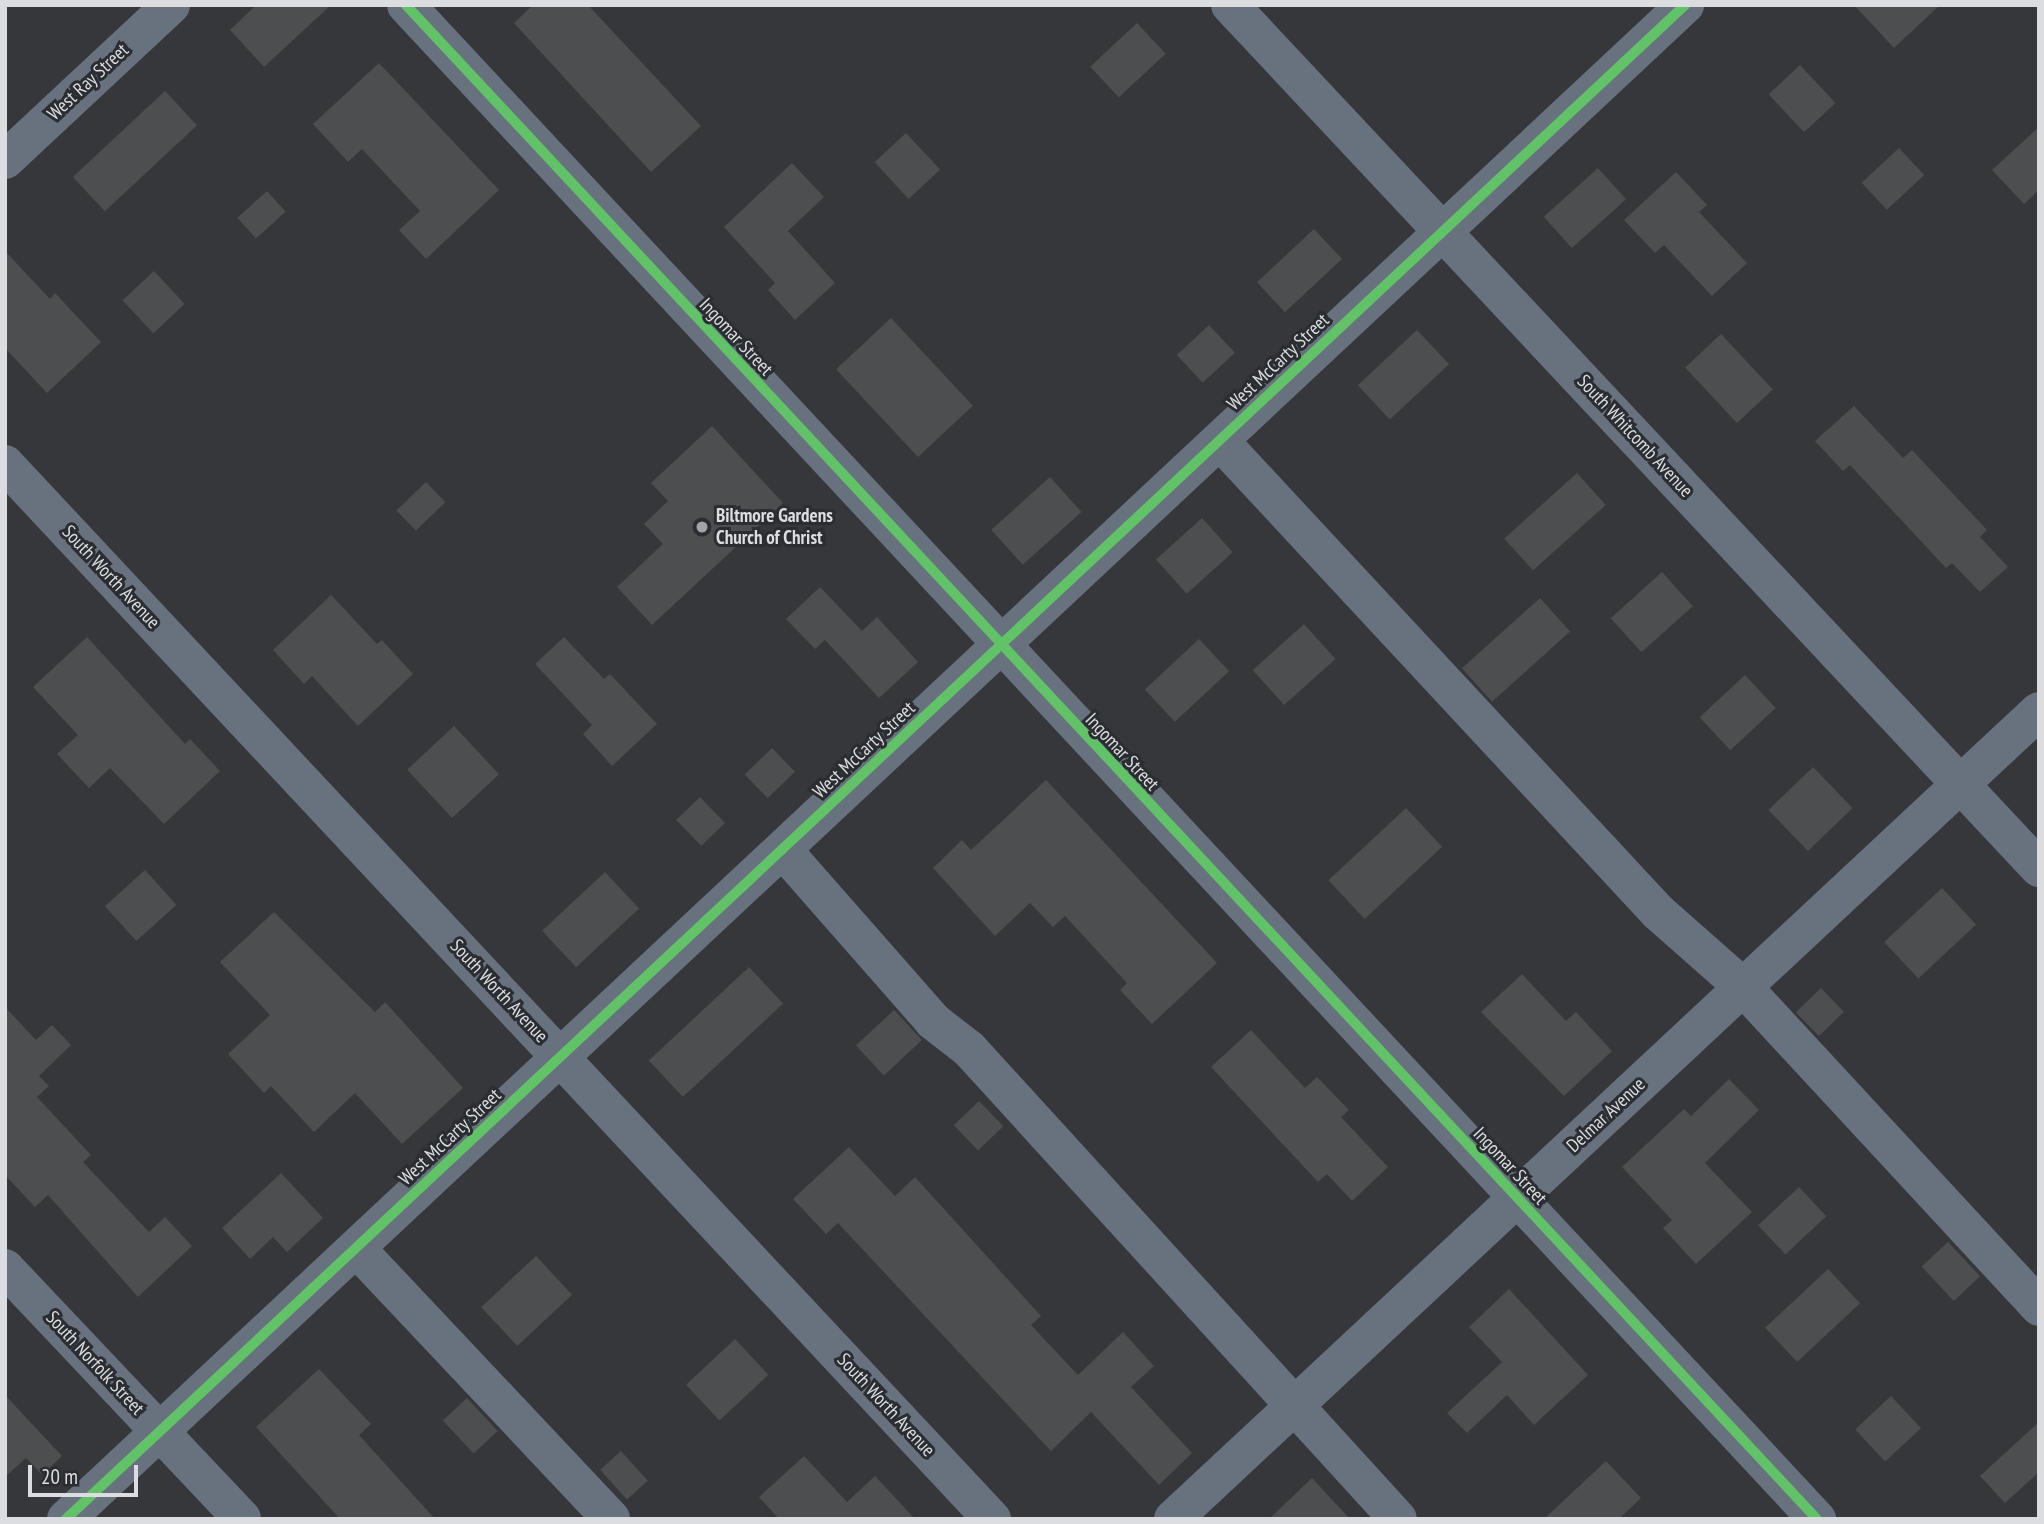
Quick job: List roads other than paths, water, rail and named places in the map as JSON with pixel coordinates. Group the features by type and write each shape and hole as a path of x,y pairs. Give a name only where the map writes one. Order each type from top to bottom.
{"street":[{"name":"West Ray Street","path":"5,160 171,5"},
{"name":"Ingomar Street","path":"406,5 1000,648 1816,1519"},
{"name":"South Whitcomb Avenue","path":"1230,5 2039,868"},
{"name":"West McCarty Street","path":"66,1519 1685,5"},
{"path":"1220,440 1658,912 1742,987 2039,1307"},
{"name":"South Worth Avenue","path":"5,464 992,1519"},
{"name":"Delmar Avenue","path":"1173,1519 2039,712"},
{"path":"783,850 933,1021 969,1049 1398,1519"},
{"path":"356,1248 611,1519"},
{"name":"South Norfolk Street","path":"5,1268 242,1519"}],"place":[{"name":"Biltmore Gardens Church of Christ","path":"702,527"}]}
